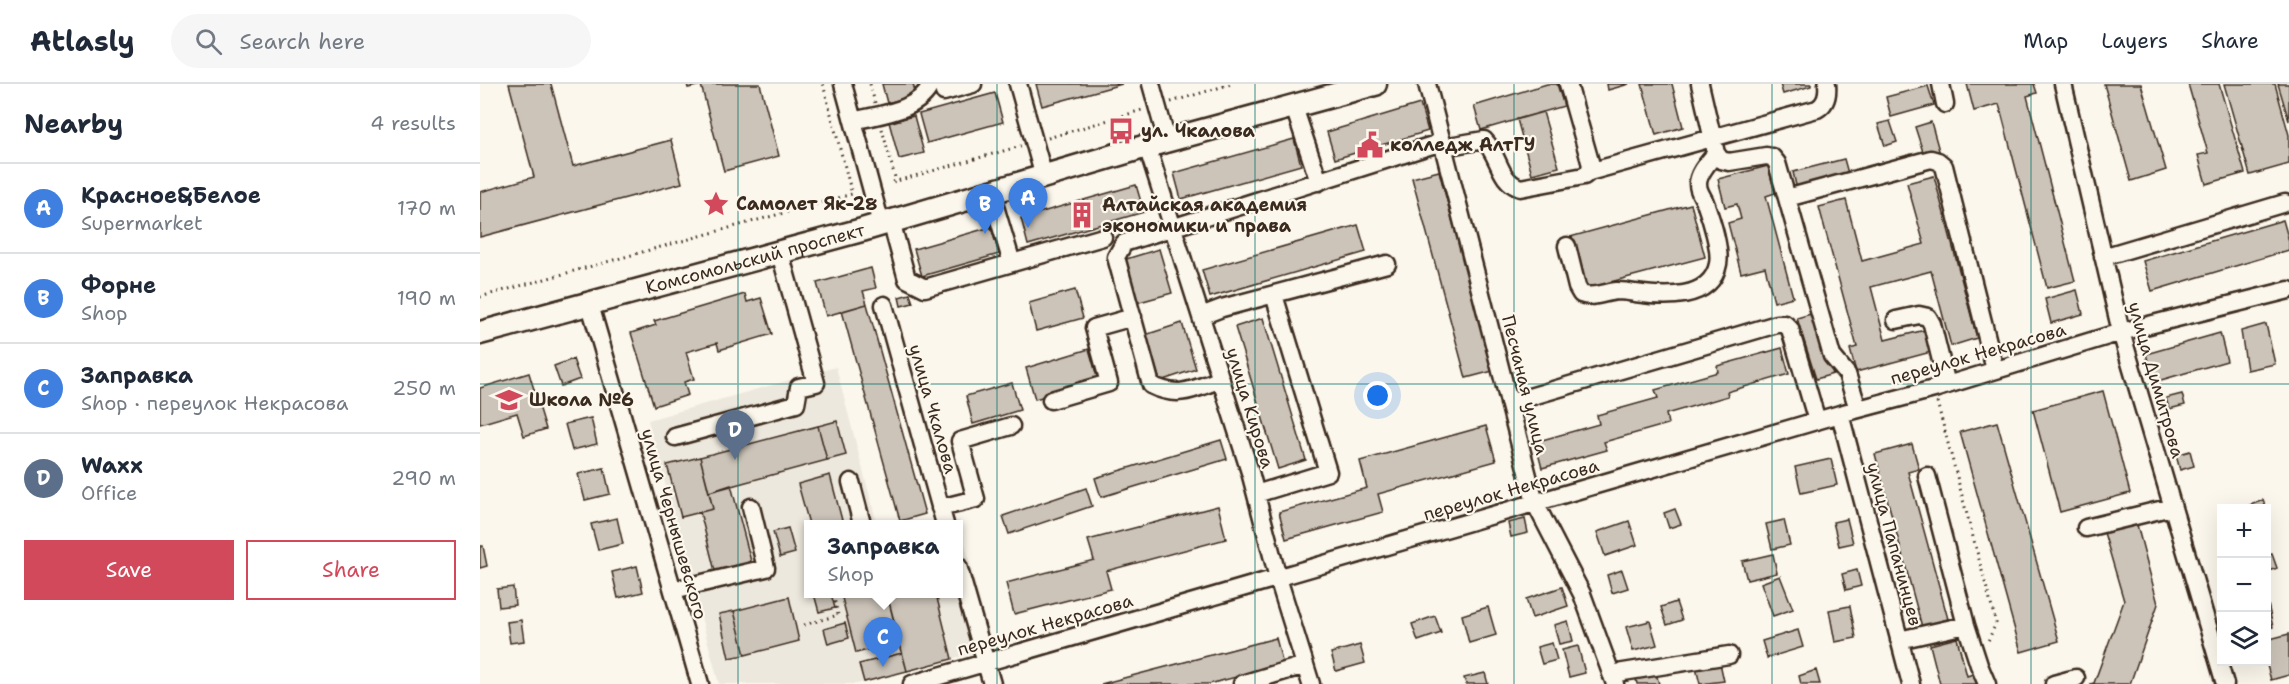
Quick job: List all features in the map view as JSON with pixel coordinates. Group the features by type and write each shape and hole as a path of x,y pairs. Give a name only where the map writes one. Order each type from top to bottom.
{"main road":[{"name":"Комсомольский проспект","path":"480,333 780,253 1157,143 1294,107 1343,89 1375,84"}],"street":[{"path":"843,84 886,223 907,279 925,288 1103,237"},
{"path":"853,121 915,104 938,88 973,84"},
{"path":"1018,84 1044,177"},
{"name":"улица Кирова","path":"1151,84 1157,106 1157,143 1172,227 1202,316 1311,684"},
{"name":"Песчаная улица","path":"1427,84 1535,503 1582,594 1613,679"},
{"path":"1568,84 1591,165 1589,172"},
{"path":"1700,84 1714,146 1721,160 1729,162 1766,156 1777,163 1832,356 1846,374 1858,409"},
{"path":"1221,379 1181,394 1162,391 1151,385 1116,256 1124,243 1443,144 1484,140 1491,147 1503,177 1510,185 1520,188 1584,176 1589,172 1714,146 1817,109 1822,106 1826,98 1827,84"},
{"path":"1941,84 1945,104"},
{"name":"улица Димитрова","path":"2063,84 2121,332 2225,684"},
{"path":"1294,107 1319,182"},
{"path":"1567,246 1577,287 1581,294 1587,297 1617,291 1670,297 1686,294 1701,287 1712,277 1718,265 1719,253 1706,203 1699,194 1698,186 1699,178 1714,146"},
{"path":"1787,198 1931,159 1938,161 1944,166 1995,370"},
{"path":"991,193 1012,263"},
{"path":"2103,257 2285,203"},
{"path":"675,437 796,404 799,387 816,383 780,253"},
{"path":"1202,316 1222,308 1387,264"},
{"name":"переулок Некрасова","path":"912,684 1840,414 1940,387 2121,332 2289,290"},
{"path":"1256,494 1328,472 1274,295"},
{"name":"улица Чернышевского","path":"590,305 700,684"},
{"name":"улица Чкалова","path":"884,305 943,516"},
{"path":"1896,320 1919,315 1928,317 1932,324 1940,387"},
{"path":"1051,400 1109,383 1094,328 1132,317"},
{"path":"1509,403 1777,324 1785,324 1791,329 1817,421"},
{"name":"улица Папанинцев","path":"1840,414 1911,684"},
{"path":"943,516 976,499 960,441 1011,426"},
{"path":"1927,476 1966,625 1988,684"},
{"path":"851,482 861,520"},
{"path":"673,590 766,568 751,507"},
{"path":"2086,528 2172,507"},
{"path":"963,583 992,684"},
{"path":"1899,640 1966,625"},
{"path":"1613,679 1729,655"},
{"path":"1242,684 1305,665"},
{"path":"2054,684 2076,678"}],"path":[{"path":"480,297 852,194 823,84"},
{"path":"870,84 894,182 1231,84"},
{"path":"1940,387 1996,623 1979,665"},
{"path":"804,625 838,615 834,598"}],"shaded area":[{"path":"836,367 876,520 804,520 804,598 963,598 963,536 992,648 857,684 719,684 648,420"}],"building":[{"path":"509,84 551,84 573,166 671,140 682,183 480,237 480,192 534,177"},
{"path":"687,84 760,84 779,156 724,171 701,85 688,88"},
{"path":"882,84 913,84 916,95 887,103"},
{"path":"1036,84 1122,84 1042,106"},
{"path":"1547,84 1557,84 1564,106 1481,130 1474,106"},
{"path":"1607,84 1629,84 1608,90"},
{"path":"1642,84 1672,84 1683,127 1656,135"},
{"path":"1780,84 1811,84 1811,86 1783,94"},
{"path":"1967,84 2034,84 2037,93 2027,96 2075,281 2047,288 1999,104 1974,111"},
{"path":"2104,84 2141,84 2166,170 2131,181"},
{"path":"2188,84 2219,84 2245,173 2206,184 2198,155 2208,153"},
{"path":"2224,84 2275,84 2289,135 2289,164 2250,175"},
{"path":"2278,84 2289,84 2289,121"},
{"path":"1928,86 1934,105 1891,117 1886,97"},
{"path":"995,93 1003,122 927,143 919,114"},
{"path":"1420,104 1428,131 1335,159 1327,132"},
{"path":"1543,112 1559,167 1532,174 1517,119"},
{"path":"914,116 924,153 899,159 889,122"},
{"path":"1890,121 1897,142 1885,146 1878,124"},
{"path":"1931,122 1940,154 1925,158 1915,127"},
{"path":"1294,139 1301,165 1181,199 1174,173"},
{"path":"1844,159 1849,177 1797,190 1793,172"},
{"path":"1768,166 1775,193 1766,196 1793,297 1774,302 1765,267 1741,273 1728,223 1741,219 1737,204 1725,207 1718,179"},
{"path":"1439,171 1493,371 1466,378 1412,178"},
{"path":"1934,176 1977,338 1951,346 1931,271 1871,287 1885,340 1925,330 1931,352 1856,372 1850,349 1857,347 1819,207 1846,200 1862,261 1924,244 1907,183"},
{"name":"Алтайская академия экономики и права","path":"1136,185 1144,212 1028,245 1021,218"},
{"path":"1691,204 1705,257 1584,289 1570,237"},
{"path":"2283,220 2289,250 2152,291 2143,261"},
{"path":"1358,225 1366,252 1210,297 1202,270"},
{"path":"991,227 999,254 922,276 914,249"},
{"path":"1159,249 1172,293 1136,303 1123,260"},
{"path":"871,268 876,288 863,291 867,304 826,316 817,283"},
{"path":"1075,290 1083,318 1036,331 1029,303"},
{"path":"2077,290 2083,314 2051,323 2045,299"},
{"path":"745,294 747,302 761,298 772,334 719,350 717,343 686,352 694,379 684,382 688,395 654,406 631,333 656,325 654,321"},
{"path":"910,294 913,303 901,306 899,297"},
{"path":"867,304 925,514 900,520 842,311"},
{"path":"1814,313 1833,374 1816,379 1797,318"},
{"path":"1263,318 1306,460 1278,469 1235,327"},
{"path":"1182,323 1196,369 1160,381 1145,335"},
{"path":"2266,324 2275,364 2247,370 2241,331"},
{"path":"2220,333 2227,361 2154,382 2146,354"},
{"path":"1782,348 1789,374 1727,392 1728,396 1666,414 1668,424 1604,442 1607,450 1542,468 1535,442 1599,424 1597,415 1658,398 1655,390 1718,372 1717,366"},
{"path":"1089,349 1098,380 1035,399 1026,368"},
{"path":"573,359 580,379 561,386 554,366"},
{"name":"Школа №6","path":"529,373 546,429 524,436 517,413 480,424 480,388"},
{"path":"1012,383 1020,410 973,424 966,396"},
{"path":"2103,391 2130,493 2060,512 2033,410"},
{"path":"2182,394 2185,405 2169,409 2166,398"},
{"path":"591,418 597,444 572,450 565,424"},
{"path":"837,421 846,455 827,460 818,426"},
{"path":"1997,422 2059,641 2021,652 1960,432"},
{"path":"818,426 827,460 709,492 700,457"},
{"path":"1486,426 1496,461 1378,494 1383,512 1286,539 1279,512 1367,488 1360,461"},
{"path":"1221,440 1227,459 1101,497 1095,478"},
{"path":"1912,444 1919,469 1908,472 1948,619 1922,627 1875,454"},
{"path":"2190,451 2194,466 2180,470 2176,455"},
{"path":"700,457 713,509 681,517 667,465"},
{"path":"1831,459 1837,485 1801,493 1795,467"},
{"path":"604,468 610,494 585,500 578,474"},
{"path":"830,475 842,520 808,520 798,484"},
{"path":"731,485 752,565 716,575 700,512 713,509 709,492"},
{"path":"1086,488 1092,506 1009,534 1003,516"},
{"path":"2263,500 2264,504 2253,504"},
{"path":"1218,506 1226,539 1106,571 1111,589 1014,614 1006,583 1094,560 1088,540"},
{"path":"1675,509 1681,524 1669,528 1664,513"},
{"path":"617,518 623,544 598,550 591,524"},
{"path":"1525,519 1528,533 1511,537 1508,523"},
{"path":"1847,519 1853,543 1839,546 1833,522"},
{"path":"1784,520 1790,545 1772,549 1766,524"},
{"path":"1629,521 1637,545 1605,556 1597,532"},
{"path":"2136,521 2158,604 2130,684 2090,684 2094,683 2124,601 2103,529"},
{"path":"788,528 795,553 780,557 773,532"},
{"path":"480,546 483,546 487,566 480,568"},
{"path":"1773,554 1777,573 1747,580 1742,561"},
{"path":"2271,554 2277,568 2271,570 2271,558"},
{"path":"637,566 643,592 618,598 612,572"},
{"path":"1622,570 1628,588 1612,593 1607,575"},
{"path":"1857,570 1861,586 1846,590 1842,574"},
{"path":"1780,576 1793,609 1773,616 1761,583"},
{"path":"513,587 515,605 499,607 497,589"},
{"path":"1562,587 1568,606 1532,618 1526,599"},
{"path":"789,597 799,641 745,655 734,611"},
{"path":"815,598 832,598 835,608 819,612"},
{"path":"842,598 888,598 899,642 856,653"},
{"path":"888,598 937,598 952,659 907,671"},
{"path":"1676,602 1682,620 1667,625 1661,607"},
{"path":"1850,606 1856,638 1835,642 1829,610"},
{"path":"1488,607 1496,635 1469,643 1462,615"},
{"path":"734,611 745,655 729,658 719,614"},
{"path":"1435,616 1441,633 1418,641 1412,624"},
{"path":"521,620 524,641 510,643 507,622"},
{"path":"1568,621 1573,641 1559,644 1554,625"},
{"path":"1650,621 1657,645 1633,651 1626,627"},
{"path":"845,623 849,638 828,644 824,629"},
{"path":"1798,630 1803,647 1767,658 1762,641"},
{"path":"2289,634 2289,675 2271,680 2267,666 2271,666 2271,639"},
{"path":"1276,638 1283,665 1209,684 1101,684"},
{"path":"1957,638 1967,676 1976,673 1979,684 1940,684 1930,645"},
{"path":"1552,643 1557,660 1542,664 1537,647"},
{"path":"1360,645 1365,663 1336,671 1331,653"},
{"path":"1578,646 1585,673 1569,677 1562,650"},
{"path":"902,653 907,671 864,682 859,664"},
{"path":"1720,663 1724,681 1700,684 1696,668"},
{"path":"1816,670 1820,684 1801,684 1799,676"},
{"path":"1485,673 1488,684 1466,684 1464,678"},
{"path":"1656,673 1659,684 1637,684 1636,679"}],"place":[{"name":"ул. Чкалова","path":"1121,131"},
{"name":"колледж АлтГУ","path":"1370,145"},
{"name":"Самолет Як-28","path":"716,204"},
{"name":"Алтайская академия экономики и права","path":"1082,215"},
{"name":"Красное&Белое","path":"1028,228"},
{"name":"Форне","path":"985,234"},
{"name":"Школа №6","path":"509,400"},
{"name":"Waxx","path":"735,460"},
{"name":"Заправка","path":"883,667"}]}
